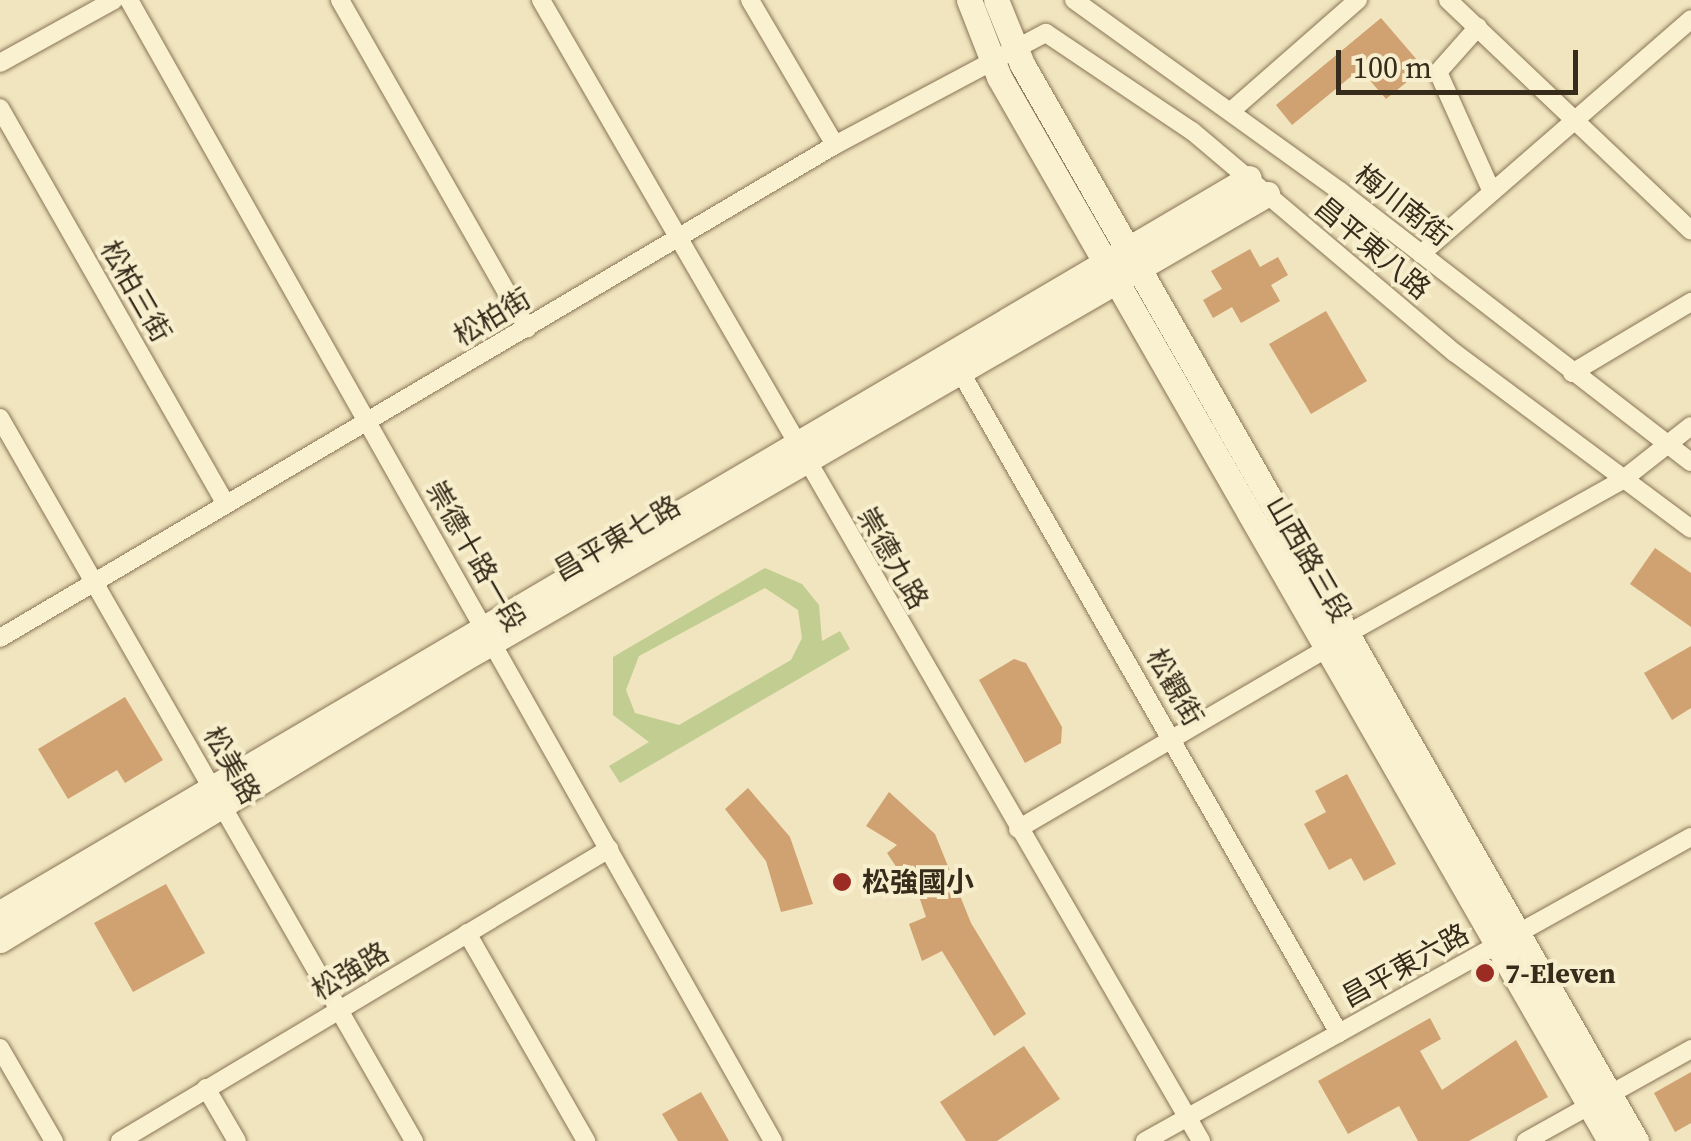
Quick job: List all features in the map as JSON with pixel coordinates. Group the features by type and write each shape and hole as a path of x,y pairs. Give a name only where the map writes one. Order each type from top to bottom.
{"street":[{"path":"0,63 114,0"},
{"name":"崇德十路一段","path":"129,0 774,1141"},
{"path":"340,0 527,328"},
{"name":"崇德九路","path":"541,0 1200,1141"},
{"path":"750,0 835,145"},
{"name":"山西路三段","path":"969,0 988,59 1121,264"},
{"name":"山西路三段","path":"996,0 1015,51 1121,264 1600,1100 1636,1141"},
{"name":"梅川南街","path":"1074,0 1231,111 1691,462"},
{"path":"1231,111 1358,0"},
{"path":"1448,0 1578,118 1691,231"},
{"path":"1421,254 1691,19"},
{"path":"1478,27 1438,72 1491,190"},
{"name":"昌平東八路","path":"1015,51 1046,33 1258,186 1621,480 1691,529"},
{"name":"松柏街","path":"0,638 224,501 679,240 835,145 988,59 1015,51"},
{"name":"松柏三街","path":"0,108 224,501"},
{"name":"昌平東七路","path":"0,913 217,795 1258,186"},
{"name":"昌平東七路","path":"802,454 960,370 1121,264"},
{"path":"1572,372 1691,302"},
{"name":"松觀街","path":"960,370 1339,1033"},
{"name":"松美路","path":"0,418 414,1141"},
{"path":"1018,829 1621,480 1691,426"},
{"name":"昌平東七路","path":"0,940 217,795"},
{"name":"昌平東六路","path":"1145,1141 1691,836"},
{"name":"松強路","path":"120,1141 608,849"},
{"path":"467,933 586,1141"},
{"path":"0,1048 54,1141"},
{"path":"1526,1141 1691,1048"},
{"path":"206,1088 236,1141"},
{"name":"山西路三段","path":"1600,1100 1610,1141"}],"green space":[{"path":"765,568 802,584 819,605 822,641 840,631 850,649 620,783 609,766 649,742 613,715 613,657","holes":["765,588 798,610 802,638 791,660 679,725 635,713 626,690 639,656"]}],"building":[{"path":"1381,18 1424,68 1386,99 1360,69 1292,125 1276,105"},
{"path":"1250,249 1260,267 1278,257 1288,275 1271,285 1280,301 1241,323 1232,307 1213,318 1203,300 1222,289 1211,271"},
{"path":"1326,311 1367,381 1311,414 1269,344"},
{"path":"1655,548 1691,573 1691,627 1630,584"},
{"path":"1691,646 1691,708 1672,720 1644,673"},
{"path":"1014,659 1026,663 1062,727 1061,743 1025,763 979,680"},
{"path":"125,697 163,760 125,783 117,770 68,799 38,749"},
{"path":"1347,774 1396,864 1364,881 1351,858 1329,870 1304,824 1326,812 1315,791"},
{"path":"748,788 790,837 813,904 781,912 766,861 725,809"},
{"path":"889,792 935,834 971,923 1026,1014 994,1036 942,951 922,961 909,924 926,917 909,867 899,871 887,853 897,845 866,826"},
{"path":"166,884 205,953 133,992 94,923"},
{"path":"1430,1018 1441,1039 1420,1051 1442,1090 1516,1040 1548,1097 1469,1141 1418,1141 1399,1106 1348,1134 1318,1081"},
{"path":"1024,1046 1060,1099 997,1141 966,1141 940,1102"},
{"path":"1691,1072 1691,1123 1675,1132 1654,1093"},
{"path":"701,1092 729,1141 678,1141 662,1114"}],"place":[{"name":"松強國小","path":"842,882"},
{"name":"7-Eleven","path":"1485,973"}]}
